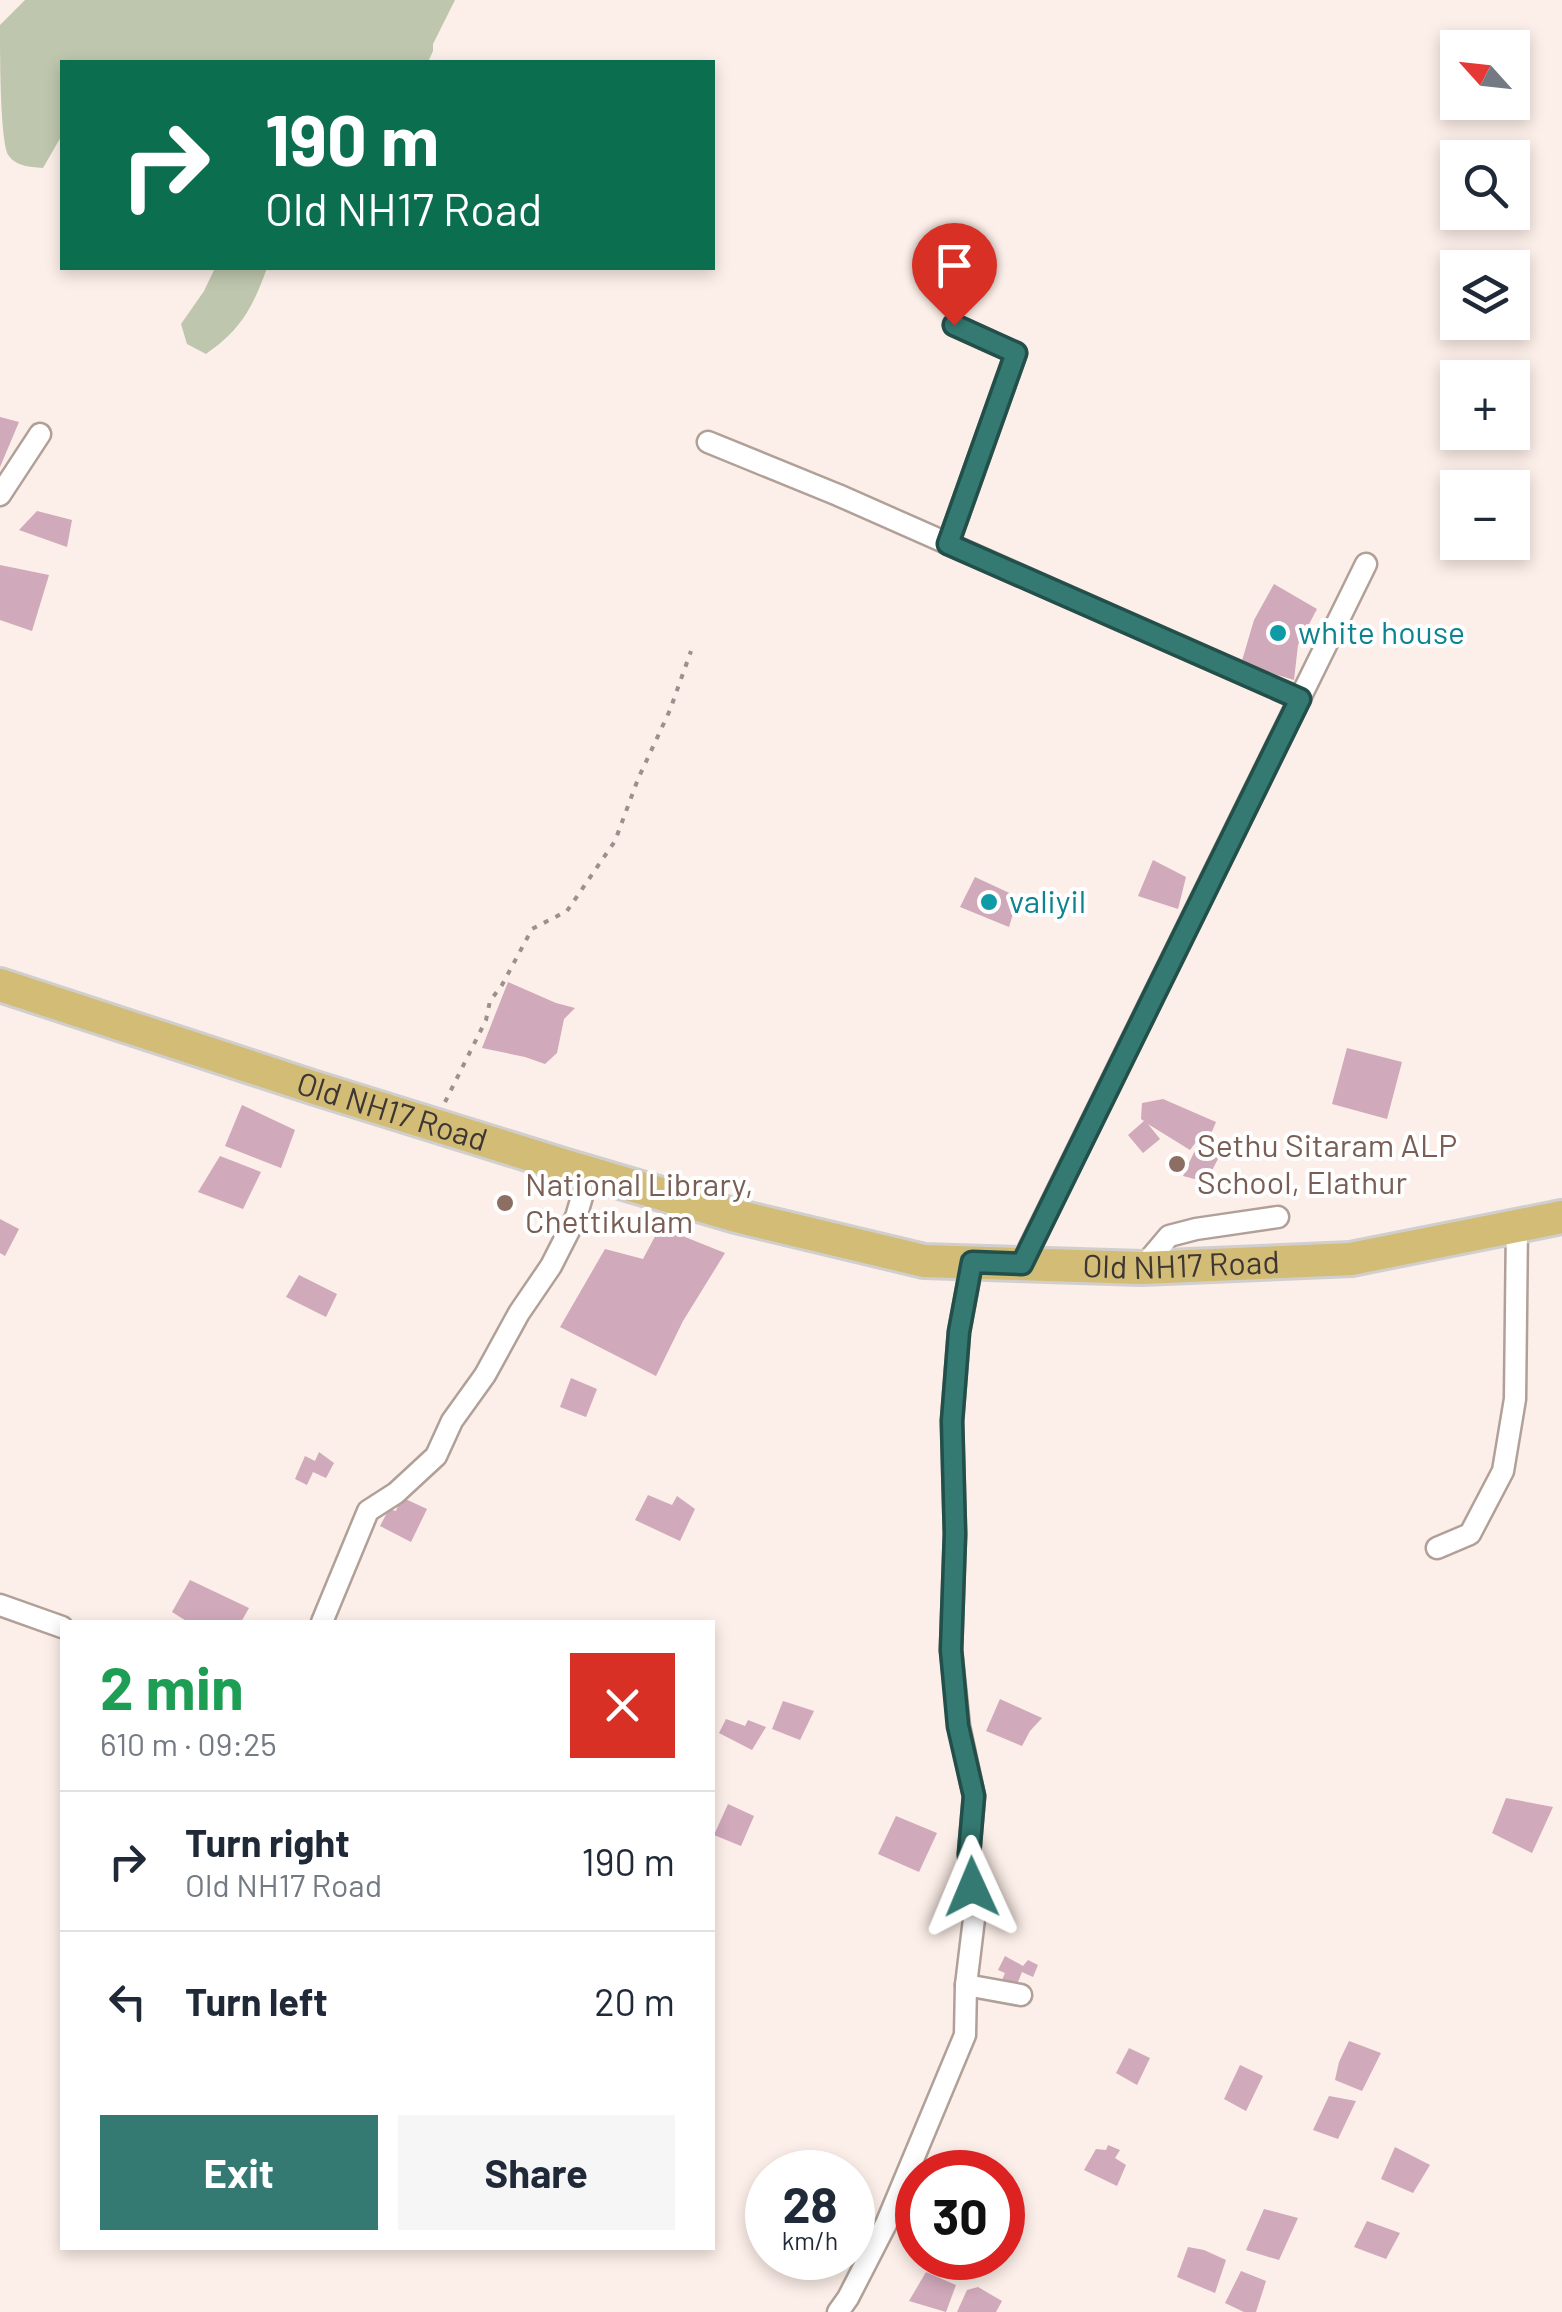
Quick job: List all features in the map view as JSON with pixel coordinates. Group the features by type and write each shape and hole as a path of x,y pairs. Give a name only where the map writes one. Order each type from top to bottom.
{"main road":[{"name":"Old NH17 Road","path":"0,985 312,1087 736,1216 924,1261 1142,1268 1351,1259 1562,1217"}],"street":[{"path":"948,544 1016,353 954,325"},
{"path":"0,495 40,434"},
{"path":"708,442 1300,699"},
{"path":"1022,1264 1366,564"},
{"path":"323,1620 368,1511 396,1493 436,1456 452,1421 485,1375 519,1313 551,1266 576,1216 590,1172"},
{"path":"1142,1268 1170,1236 1278,1217"},
{"path":"1437,1548 1470,1534 1502,1471 1515,1399 1517,1225"},
{"path":"838,2312 886,2224 966,2035 966,1985 974,1919 969,1854 974,1796 958,1726 951,1650 955,1534 952,1421 959,1332 972,1262"},
{"path":"0,1605 60,1626"},
{"path":"966,1985 1020,1996"}],"path":[{"path":"443,1106 486,1020 490,1001 532,929 567,912 615,842 691,651"}],"green space":[{"path":"25,0 455,0 429,60 60,60 60,138 43,168 22,165 7,153 0,25"},
{"path":"214,270 266,270 244,317 206,354 187,344 181,324"}],"building":[{"path":"0,417 19,422 0,467"},
{"path":"37,511 72,520 67,547 19,530"},
{"path":"0,565 49,575 32,631 0,620"},
{"name":"white house","path":"1274,584 1317,609 1298,645 1294,680 1241,664 1254,620"},
{"path":"1153,860 1186,877 1178,909 1138,896"},
{"name":"valiyil","path":"975,877 1018,897 1009,927 960,907"},
{"path":"508,982 575,1008 564,1019 557,1053 545,1064 482,1048"},
{"path":"1347,1048 1402,1062 1387,1119 1332,1104"},
{"path":"1163,1099 1216,1122 1207,1143 1196,1142 1190,1150 1148,1124 1160,1139 1143,1153 1128,1135 1144,1121 1142,1103"},
{"path":"242,1105 295,1130 281,1168 225,1146"},
{"path":"1197,1146 1220,1155 1206,1182 1183,1176"},
{"path":"220,1156 261,1172 243,1209 198,1192"},
{"path":"0,1219 19,1229 5,1256 0,1253"},
{"path":"660,1227 725,1253 683,1321 656,1376 560,1327 605,1249 643,1259"},
{"path":"299,1275 337,1294 326,1317 286,1297"},
{"path":"571,1378 597,1389 586,1417 560,1407"},
{"path":"319,1452 334,1463 326,1478 313,1472 307,1485 295,1479 305,1456 315,1461"},
{"path":"648,1495 672,1505 677,1496 695,1509 680,1541 635,1520"},
{"path":"401,1497 427,1509 411,1542 380,1526 389,1509 396,1511"},
{"path":"190,1580 249,1608 242,1620 185,1620 172,1612"},
{"path":"1000,1699 1042,1718 1022,1746 986,1731"},
{"path":"783,1701 814,1711 800,1740 772,1729"},
{"path":"726,1719 745,1726 748,1720 766,1727 752,1750 719,1733"},
{"path":"1506,1798 1553,1807 1532,1853 1492,1833"},
{"path":"728,1804 754,1816 741,1846 715,1833"},
{"path":"896,1816 937,1833 919,1872 878,1854"},
{"path":"1005,1956 1023,1966 1028,1960 1038,1965 1033,1977 1022,1972 1016,1987 1002,1980 1005,1973 998,1970"},
{"path":"1349,2041 1381,2053 1362,2091 1335,2080"},
{"path":"1129,2048 1150,2058 1137,2085 1116,2073"},
{"path":"1240,2065 1263,2076 1246,2111 1224,2099"},
{"path":"1329,2096 1356,2101 1338,2139 1313,2130"},
{"path":"1108,2145 1120,2150 1115,2158 1126,2165 1117,2186 1084,2170 1096,2149 1106,2150"},
{"path":"1395,2147 1430,2165 1413,2193 1381,2179"},
{"path":"1264,2209 1298,2218 1279,2260 1246,2250"},
{"path":"1367,2221 1400,2233 1386,2259 1354,2247"},
{"path":"1188,2247 1226,2260 1215,2293 1177,2277"},
{"path":"1241,2271 1266,2281 1256,2312 1244,2312 1225,2303"},
{"path":"921,2280 944,2280 956,2285 946,2312 909,2301"},
{"path":"978,2287 1002,2301 996,2312 957,2312 967,2290"}],"place":[{"name":"white house","path":"1278,633"},
{"name":"valiyil","path":"989,902"},
{"name":"Sethu Sitaram ALP School, Elathur","path":"1177,1164"},
{"name":"National Library, Chettikulam","path":"505,1203"}],"route":[{"path":"954,325 1016,353 948,544 1300,699 1022,1264 972,1262 959,1332 952,1421 955,1534 951,1650 958,1726 974,1796 969,1854 972,1887"}]}
